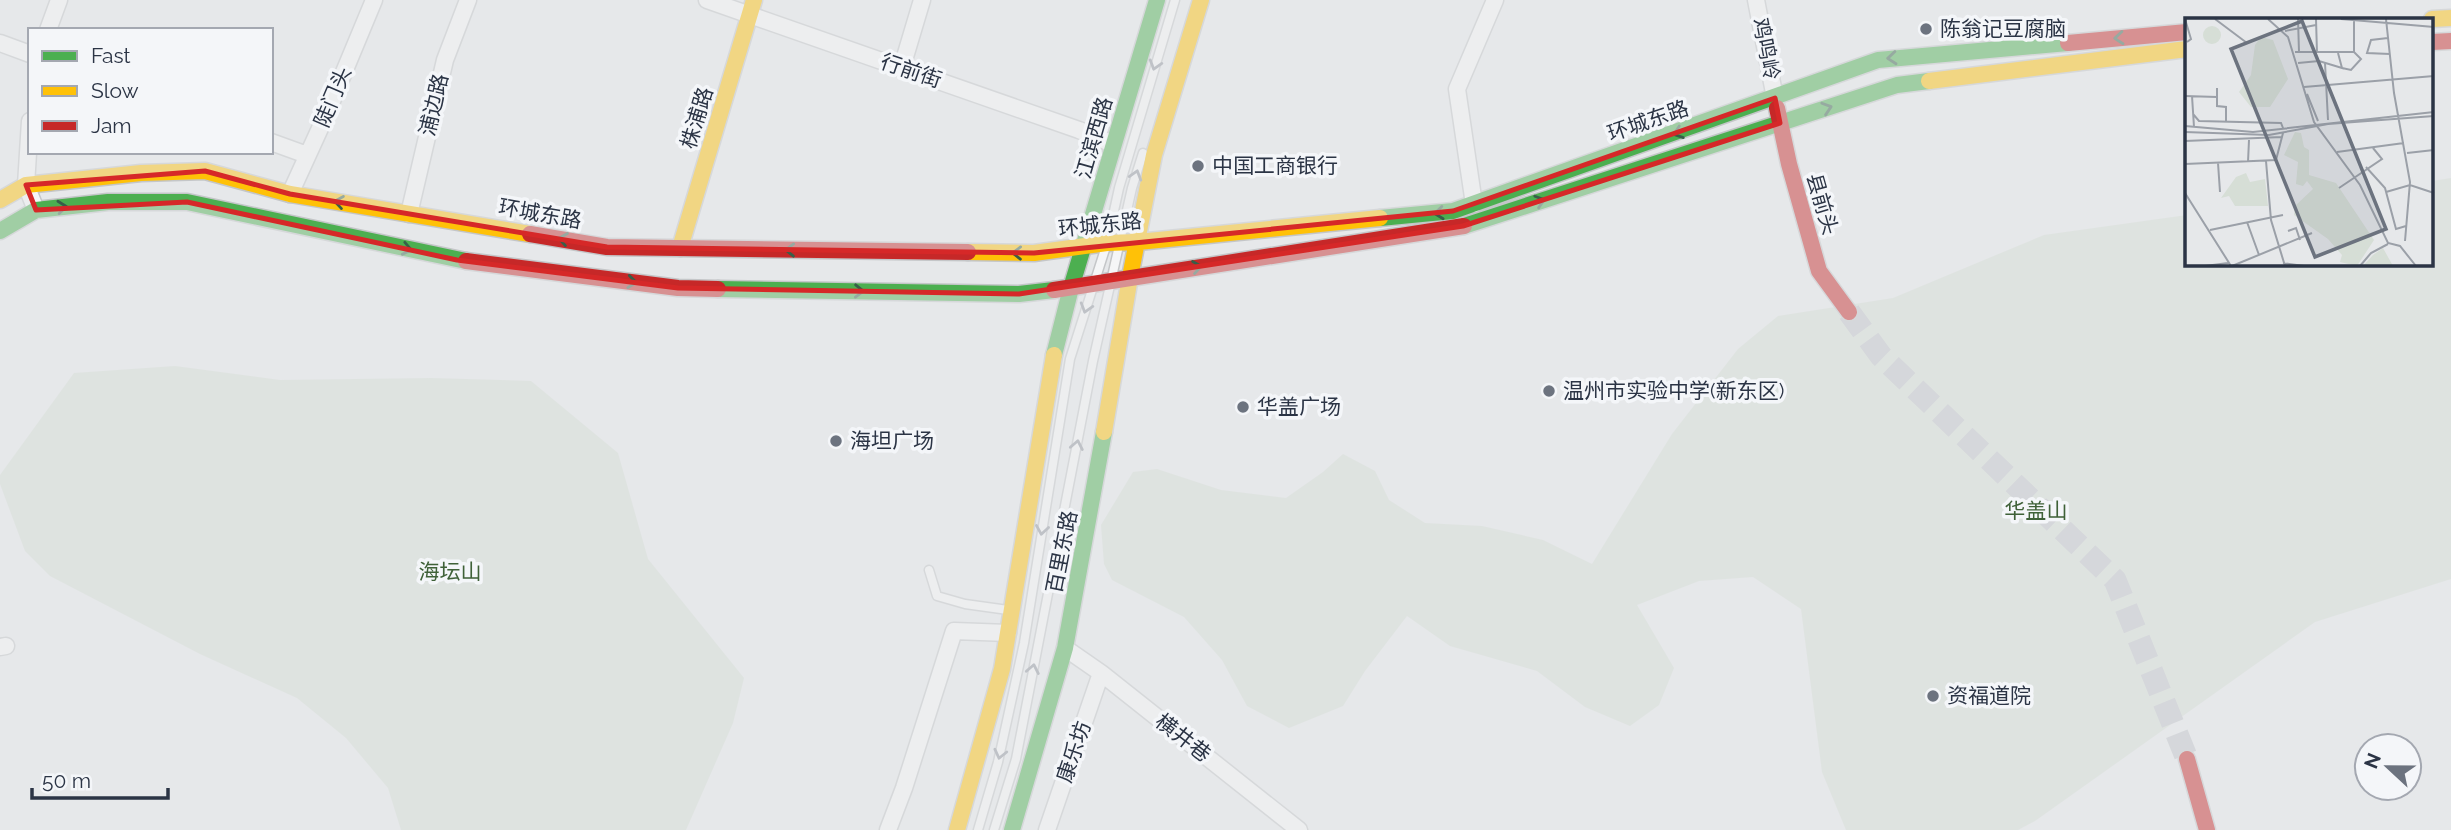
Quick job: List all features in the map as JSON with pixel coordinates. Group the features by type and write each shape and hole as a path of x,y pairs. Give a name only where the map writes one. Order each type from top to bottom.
{"main road":[{"name":"江滨西路","path":"1071,288 1157,0"},
{"path":"1130,277 1154,155 1201,0"},
{"name":"株浦路","path":"680,248 752,7"},
{"name":"环城东路","path":"0,200 26,185 141,173 205,171 290,194 607,247 1034,253 1453,211 1878,60 2185,32"},
{"name":"环城东路","path":"36,210 108,202 187,202 457,260 678,288 1020,294 1463,226 1897,85 2185,49"},
{"name":"县前头","path":"1775,98 1819,271 1849,312"},
{"path":"0,231 36,210"},
{"name":"百里东路","path":"1012,830 1065,648 1095,490 1130,277"},
{"name":"百里东路","path":"957,830 1002,669 1051,370 1071,288"},
{"path":"2188,760 2207,830"}],"street":[{"path":"49,28 59,0"},
{"name":"陡门头","path":"290,194 374,0"},
{"name":"浦边路","path":"409,214 445,60 468,0"},
{"name":"行前街","path":"707,0 752,7 902,67 1079,130 1113,145"},
{"path":"902,67 922,0"},
{"path":"1474,204 1457,89 1496,0"},
{"name":"鸡鸣岭","path":"1756,0 1775,98"},
{"path":"0,43 28,53"},
{"path":"273,143 307,155"},
{"path":"28,153 26,185 36,210"},
{"path":"888,830 954,631 1008,633"},
{"name":"横井巷","path":"1065,648 1101,673 1299,830"},
{"name":"康乐坊","path":"1047,830 1101,673"}],"lane":[{"path":"995,830 1016,759 1093,361 1112,280 1119,188 1175,0"},
{"path":"978,830 998,762 1024,643 1070,359 1094,284 1114,243 1147,138"},
{"path":"929,570 937,596 965,604 1011,611"}],"highlighted area":[{"path":"1775,98 1780,123 1463,226 1019,294 678,288 457,260 187,202 36,210 26,185 205,171 290,194 607,247 1034,253 1453,211"}],"green space":[{"name":"华盖山","path":"2451,178 2451,579 2315,622 2035,821 2018,830 1846,830 1822,772 1801,609 1753,577 1699,581 1637,605 1674,668 1659,705 1630,726 1585,707 1537,671 1450,646 1407,616 1365,671 1343,706 1289,728 1247,706 1222,660 1184,617 1112,580 1104,564 1101,525 1133,472 1157,469 1221,490 1286,498 1343,454 1375,471 1389,500 1425,523 1482,526 1543,540 1592,564 1672,434 1738,349 1778,316 1893,298 2044,235 2185,215 2185,266 2434,266 2434,181"},
{"name":"海坛山","path":"175,366 280,380 431,378 531,381 618,453 648,559 744,678 733,723 686,830 401,830 388,788 346,738 297,698 200,654 50,576 25,551 0,484 0,475 74,373"}],"tunnel":[{"path":"1849,312 1881,356 2115,580 2187,759"}],"traffic: fast":[{"path":"1054,355 1071,288 1157,0"},
{"path":"1380,218 1453,211 1878,60 2068,43"},
{"path":"1464,226 1897,85 1929,81"},
{"path":"0,231 36,210 108,202 187,202 466,261"},
{"path":"718,289 1019,294 1054,290"},
{"path":"1012,830 1065,648 1104,432"}],"traffic: slow":[{"path":"680,248 754,0"},
{"path":"1104,432 1154,155 1201,0"},
{"path":"2434,19 2451,18"},
{"path":"1929,81 2185,49"},
{"path":"0,200 26,185 141,173 205,171 290,194 530,234"},
{"path":"968,252 1034,253 1107,243 1380,218"},
{"path":"957,830 1002,669 1054,355"}],"traffic: jam":[{"path":"2068,43 2185,32"},
{"path":"2434,42 2451,41"},
{"path":"1777,108 1789,164 1819,271 1849,312"},
{"path":"1054,290 1464,226"},
{"path":"530,234 607,247 968,252"},
{"path":"466,261 678,288 718,289"},
{"path":"2187,759 2207,830"}],"place":[{"name":"陈翁记豆腐脑","path":"1926,29"},
{"name":"中国工商银行","path":"1198,166"},
{"name":"温州市实验中学(新东区)","path":"1549,391"},
{"name":"华盖广场","path":"1243,407"},
{"name":"海坦广场","path":"836,441"},
{"name":"资福道院","path":"1933,696"}]}
